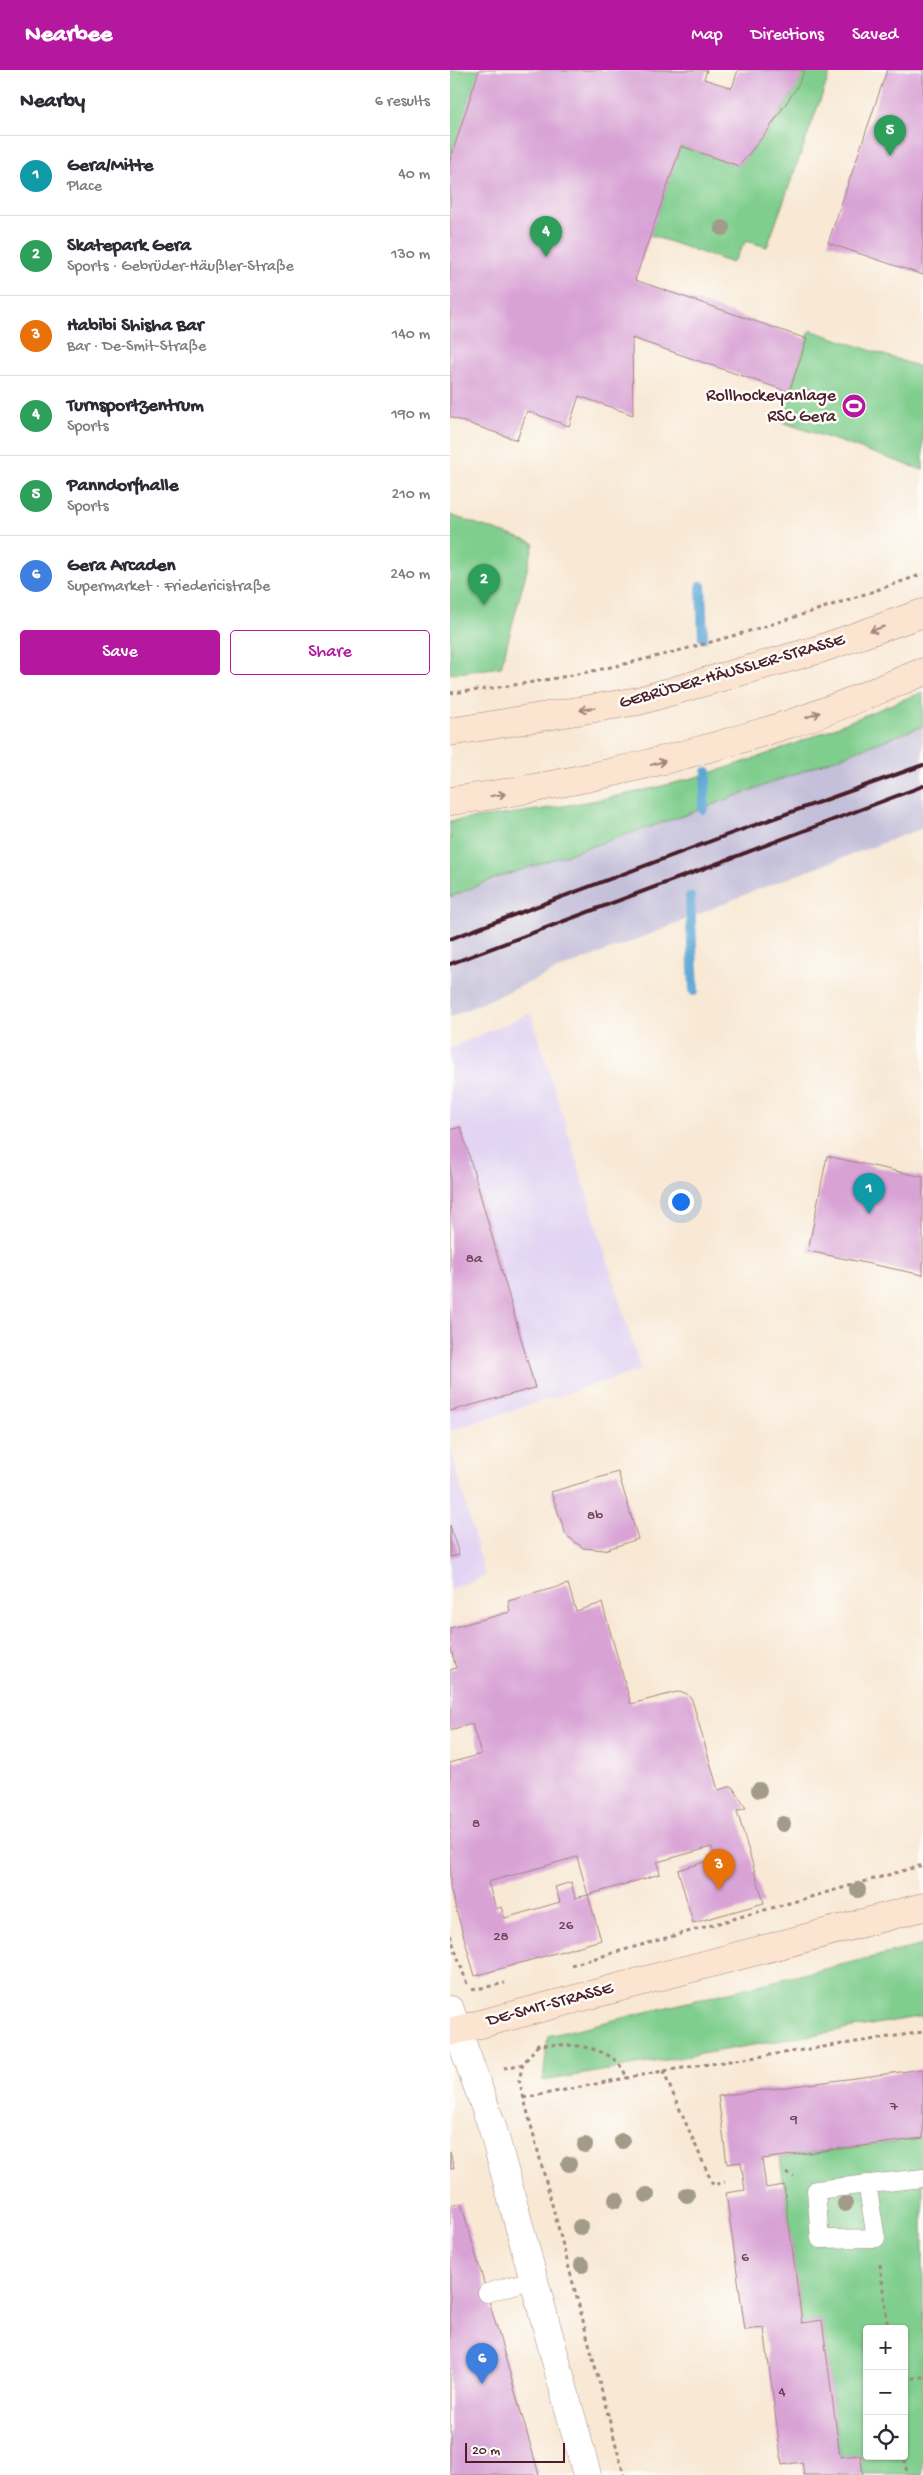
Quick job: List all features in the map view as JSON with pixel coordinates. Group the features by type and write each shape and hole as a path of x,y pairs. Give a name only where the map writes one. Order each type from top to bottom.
{"main road":[{"name":"GEBRÜDER-HÄUSSLER-STRASSE","path":"450,732 638,701 820,649 923,613"},
{"path":"450,801 506,794 638,768 790,724 923,672"},
{"name":"DE-SMIT-STRASSE","path":"452,2024 529,2011 923,1907"}],"street":[{"path":"452,2024 492,2126 587,2475"}],"lane":[{"path":"867,2184 876,2238 820,2239 816,2190 867,2184 923,2178"},
{"path":"487,2293 534,2279"}],"path":[{"path":"450,694 493,689 669,655 804,616 923,574"},
{"path":"566,1967 923,1865"},
{"path":"450,1936 469,1990 519,1980 538,2045"},
{"path":"523,2098 664,2071 923,2032"},
{"path":"624,2475 518,2080 523,2064 538,2045 558,2044 602,2051 617,2062 628,2079"},
{"path":"664,2071 713,2185 725,2182"},
{"path":"876,2238 887,2325"},
{"path":"908,2379 923,2377"},
{"path":"905,2460 907,2475"}],"shaded area":[{"path":"923,726 923,828 751,892 661,930 562,968 450,1017 450,897 491,880 688,814"},
{"path":"531,1013 641,1370 450,1430 450,1048"},
{"path":"450,1446 485,1576 450,1589"}],"green space":[{"path":"450,70 480,70 450,162"},
{"path":"805,70 831,70 767,247 746,241 732,263 650,235 681,146 739,166 775,120"},
{"name":"Rollhockeyanlage RSC Gera","path":"810,330 923,368 923,470 779,421"},
{"path":"450,515 534,543 501,667 450,674"},
{"path":"923,692 923,726 688,814 491,880 450,897 450,821 526,812 602,799 714,772 772,752"},
{"path":"923,1945 923,2016 543,2081 548,2036"},
{"path":"923,2138 923,2475 863,2475 860,2455 840,2457 822,2320 802,2323 780,2157"}],"building":[{"path":"479,70 707,70 704,79 732,88 738,70 805,70 797,87 768,130 739,166 681,146 635,280 807,339 789,392 632,338 633,415 579,396 569,426 527,411 517,440 450,417 450,160"},
{"path":"887,70 923,70 923,275 828,243"},
{"path":"461,1127 535,1388 450,1411 450,1130"},
{"path":"827,1156 923,1177 923,1275 808,1251"},
{"path":"618,1472 638,1539 604,1550 583,1548 566,1535 551,1492"},
{"path":"450,1525 459,1555 450,1557"},
{"path":"568,1584 576,1611 602,1603 631,1704 677,1692 686,1693 692,1700 718,1790 732,1786 746,1808 737,1811 764,1903 693,1923 678,1870 715,1859 712,1847 657,1862 660,1874 588,1895 601,1940 475,1976 450,1888 450,1763 481,1754 472,1724 450,1730 450,1670 456,1668 450,1645 450,1628 510,1612 508,1601","holes":["577,1857 588,1895 575,1898 571,1882 555,1887 560,1902 505,1918 501,1907 496,1909 488,1882"]},
{"path":"923,2069 923,2138 762,2159 766,2188 784,2185 802,2323 822,2320 840,2457 860,2455 863,2475 804,2475 802,2462 782,2465 764,2328 745,2330 726,2193 745,2190 741,2162 727,2164 718,2096"},
{"path":"450,2152 454,2168 450,2169"},
{"path":"461,2203 539,2475 450,2475 450,2206"}],"waterway":[{"path":"701,586 703,638"},
{"path":"703,809 707,772"},
{"path":"690,897 694,991"}],"railway":[{"path":"450,939 727,835 923,765"},
{"path":"450,964 923,786"}],"place":[{"name":"Panndorfhalle","path":"890,156"},
{"name":"Turnsportzentrum","path":"546,257"},
{"name":"Rollhockeyanlage RSC Gera","path":"854,406"},
{"name":"Skatepark Gera","path":"484,605"},
{"name":"Gera/Mitte","path":"869,1214"},
{"name":"Habibi Shisha Bar","path":"719,1890"},
{"name":"Gera Arcaden","path":"482,2384"}]}
